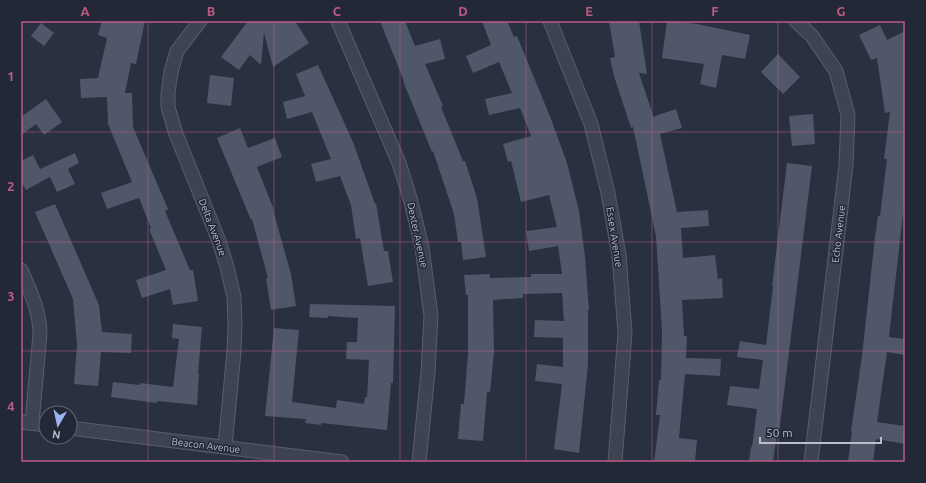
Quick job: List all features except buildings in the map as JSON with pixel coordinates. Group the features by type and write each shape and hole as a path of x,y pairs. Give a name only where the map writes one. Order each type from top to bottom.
{"street":[{"name":"Delta Avenue","path":"200,21 177,51 171,72 168,107 176,134 228,266 234,297 234,351 225,447"},
{"name":"Dexter Avenue","path":"338,21 399,163 410,198 422,247 431,316 428,372 419,462"},
{"name":"Essex Avenue","path":"550,21 591,124 608,193 619,255 624,333 615,462"},
{"name":"Echo Avenue","path":"796,21 812,36 836,71 848,115 846,166 812,462"},
{"path":"21,270 33,297 40,322 40,334 26,422 38,424"},
{"name":"Beacon Avenue","path":"78,429 342,462"}]}
